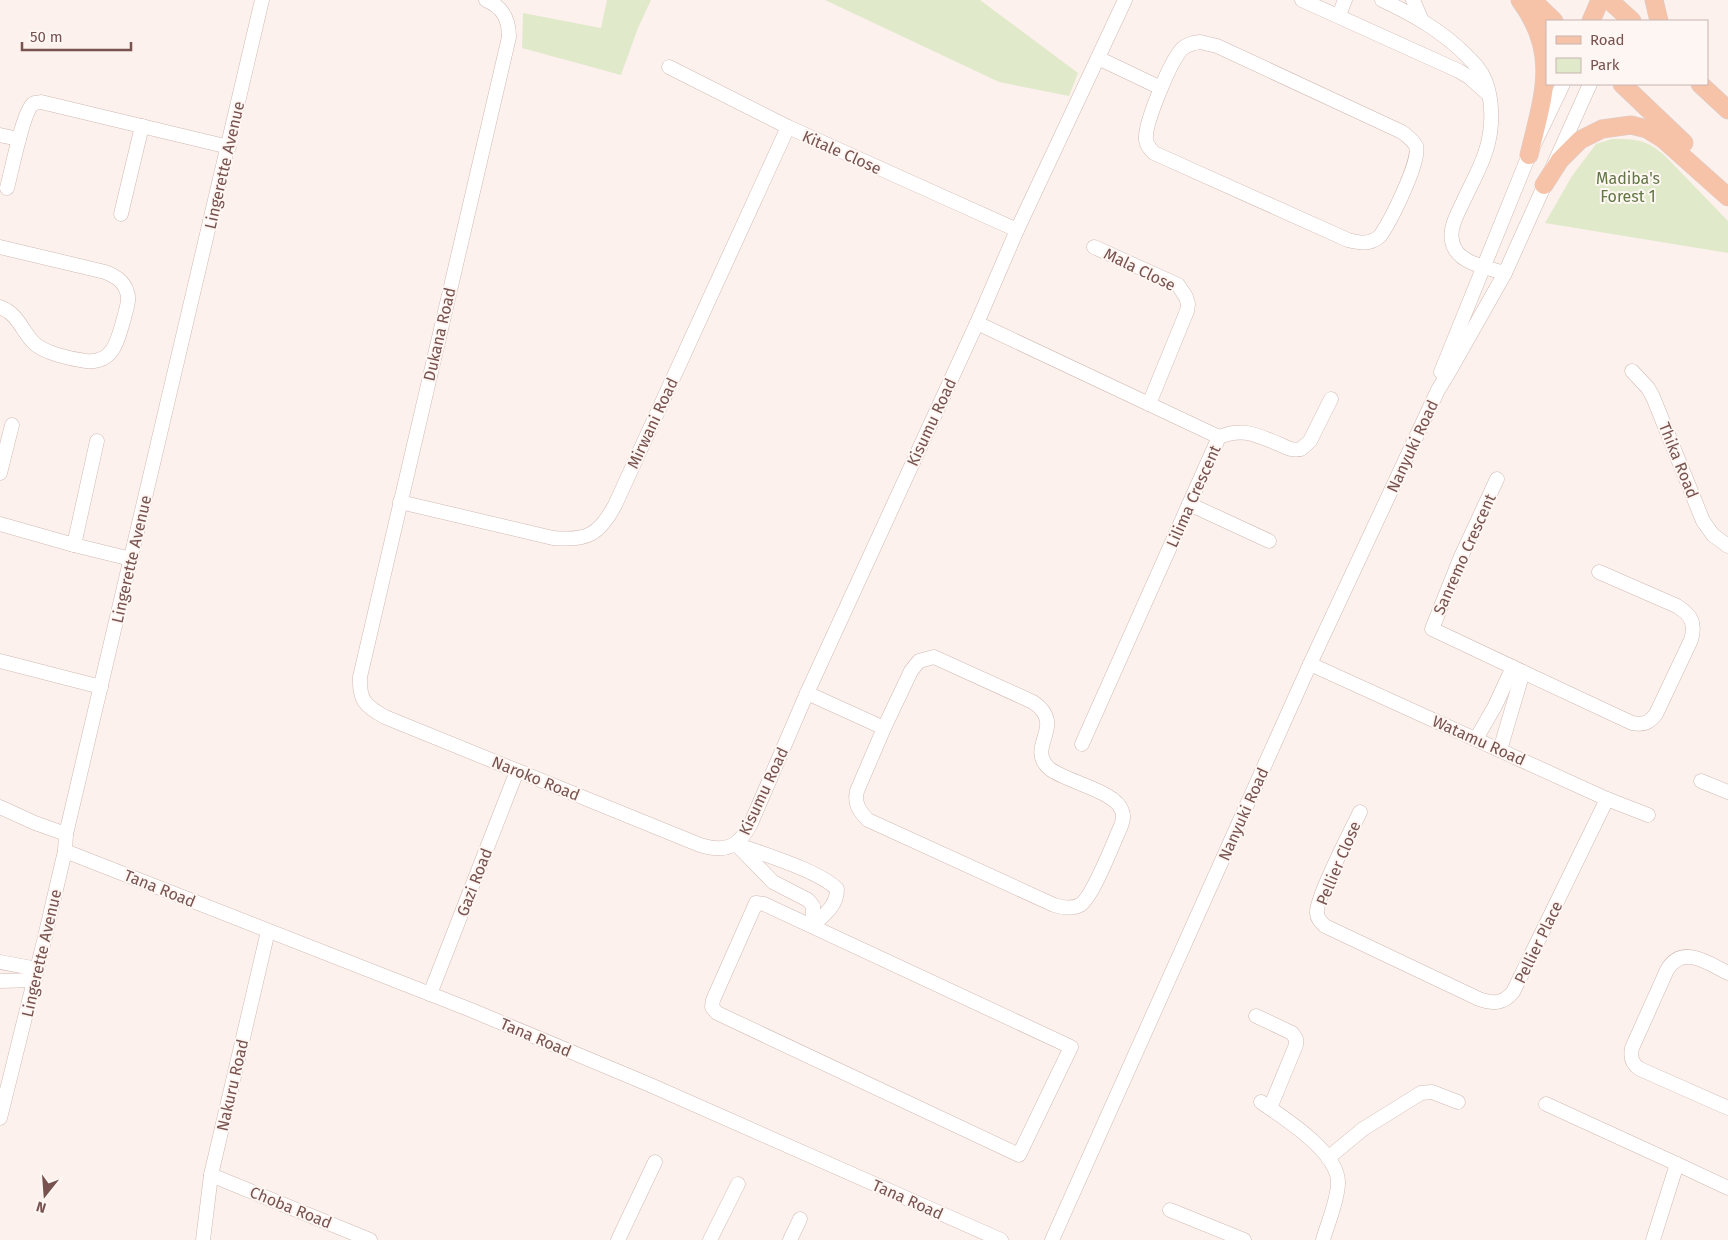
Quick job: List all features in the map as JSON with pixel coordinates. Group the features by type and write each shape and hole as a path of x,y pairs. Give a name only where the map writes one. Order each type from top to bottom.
{"main road":[{"path":"1520,0 1540,34 1546,61 1543,94 1529,155"},
{"path":"1532,0 1553,20"},
{"path":"1591,20 1600,0"},
{"path":"1609,0 1627,14"},
{"path":"1654,0 1660,20"},
{"path":"1708,84 1728,109"},
{"path":"1623,85 1728,185"},
{"path":"1701,85 1728,109"},
{"path":"1544,185 1560,160 1580,140 1602,129 1631,125 1647,129 1662,139 1728,197"}],"street":[{"name":"Lingerette Avenue","path":"0,1118 36,975 65,851 66,834 229,147 262,0"},
{"name":"Dukana Road","path":"360,677 509,37 509,29 504,14 498,6 486,0"},
{"name":"Kisumu Road","path":"736,844 751,823 807,693 977,323 1017,230 1125,0"},
{"path":"1302,0 1339,15 1459,71 1489,94"},
{"path":"1339,15 1345,0"},
{"path":"1382,0 1422,20 1451,41 1479,69 1485,80 1492,118 1488,146 1484,159 1455,219 1451,233 1454,248 1464,259 1505,273"},
{"path":"1413,0 1422,20"},
{"path":"1191,43 1208,43 1402,132 1416,146 1416,163 1380,236 1374,242 1353,242 1149,149 1146,131 1149,117 1161,88 1180,51 1191,43"},
{"path":"1098,58 1161,88"},
{"name":"Kitale Close","path":"670,67 788,128 1017,230"},
{"name":"Nanyuki Road","path":"1438,390 1442,368 1529,155 1563,85"},
{"name":"Nanyuki Road","path":"1052,1240 1310,664 1438,390 1505,273 1590,85"},
{"path":"7,188 28,111 32,104 41,102 229,147"},
{"path":"121,214 142,126"},
{"name":"Mirwani Road","path":"400,502 553,538 572,540 595,532 606,522 788,128"},
{"path":"0,135 19,139"},
{"path":"0,247 105,272 120,280 128,296 118,339 114,348 108,356 96,361 75,359 43,350 31,340 18,319 11,312 0,307"},
{"name":"Mala Close","path":"1094,247 1178,285 1186,297 1188,304 1184,321 1148,404"},
{"name":"Lilima Crescent","path":"977,323 1219,437 1082,744"},
{"name":"Thika Road","path":"1632,372 1648,388 1653,397 1703,521 1713,535 1728,546"},
{"path":"1219,437 1231,432 1249,433 1290,449 1301,449 1310,441 1331,398"},
{"path":"0,473 12,425"},
{"path":"74,545 97,441"},
{"name":"Sanremo Crescent","path":"1497,479 1460,559 1432,629 1632,723 1640,724 1651,720 1656,714 1691,640 1694,631 1692,620 1688,613 1677,606 1599,572"},
{"path":"1189,504 1268,541"},
{"path":"0,524 74,545 131,558"},
{"path":"934,657 942,660 1040,706 1048,718 1048,726 1041,748 1043,760 1046,764 1058,774 1106,795 1120,805 1124,817 1091,892 1085,901 1074,907 1061,908 868,820 860,812 856,797 884,728 911,670 919,661 925,658 934,657"},
{"path":"0,661 101,687"},
{"name":"Watamu Road","path":"1310,664 1648,816"},
{"path":"1476,739 1518,670"},
{"path":"1500,750 1512,710 1518,670"},
{"name":"Naroko Road","path":"360,677 359,690 362,699 374,711 711,849 723,849 736,844"},
{"path":"807,693 884,728"},
{"name":"Gazi Road","path":"430,994 518,771"},
{"path":"1701,781 1728,792"},
{"name":"Pellier Place","path":"1317,915 1325,926 1479,999 1495,1003 1501,1002 1513,992 1607,799"},
{"path":"0,808 66,834"},
{"name":"Pellier Close","path":"1317,915 1320,898 1360,812"},
{"path":"736,844 830,882 837,889 837,898 833,906 813,926"},
{"path":"736,844 773,882 808,900 813,906 813,926"},
{"name":"Tana Road","path":"65,851 430,994 648,1084 1001,1240"},
{"path":"767,876 774,858"},
{"path":"756,903 764,904 813,926 1072,1047 1019,1155 716,1013 712,1007 713,1000 756,903"},
{"name":"Nakuru Road","path":"203,1240 211,1175 268,931"},
{"path":"1728,973 1696,958 1685,957 1674,961 1667,970 1632,1048 1631,1055 1634,1066 1728,1108"},
{"path":"0,962 36,975"},
{"path":"0,981 36,975"},
{"path":"1256,1016 1292,1033 1296,1039 1296,1045 1266,1105 1317,1146 1336,1170 1338,1182 1332,1210 1322,1240"},
{"path":"1328,1158 1363,1129 1422,1093 1432,1092 1458,1102"},
{"path":"1546,1104 1728,1188"},
{"path":"618,1240 655,1162"},
{"path":"1653,1240 1677,1164"},
{"name":"Choba Road","path":"211,1175 370,1240"},
{"path":"710,1240 738,1184"},
{"path":"1170,1210 1244,1240"},
{"path":"790,1240 800,1219"}],"green space":[{"path":"607,0 651,0 638,28 621,75 522,48 523,13 601,28"},
{"path":"825,0 980,0 1078,73 1069,96 999,82"},
{"name":"Madiba's Forest 1","path":"1612,139 1640,141 1652,146 1665,156 1728,221 1728,253 1545,223 1572,176 1596,144"}]}
